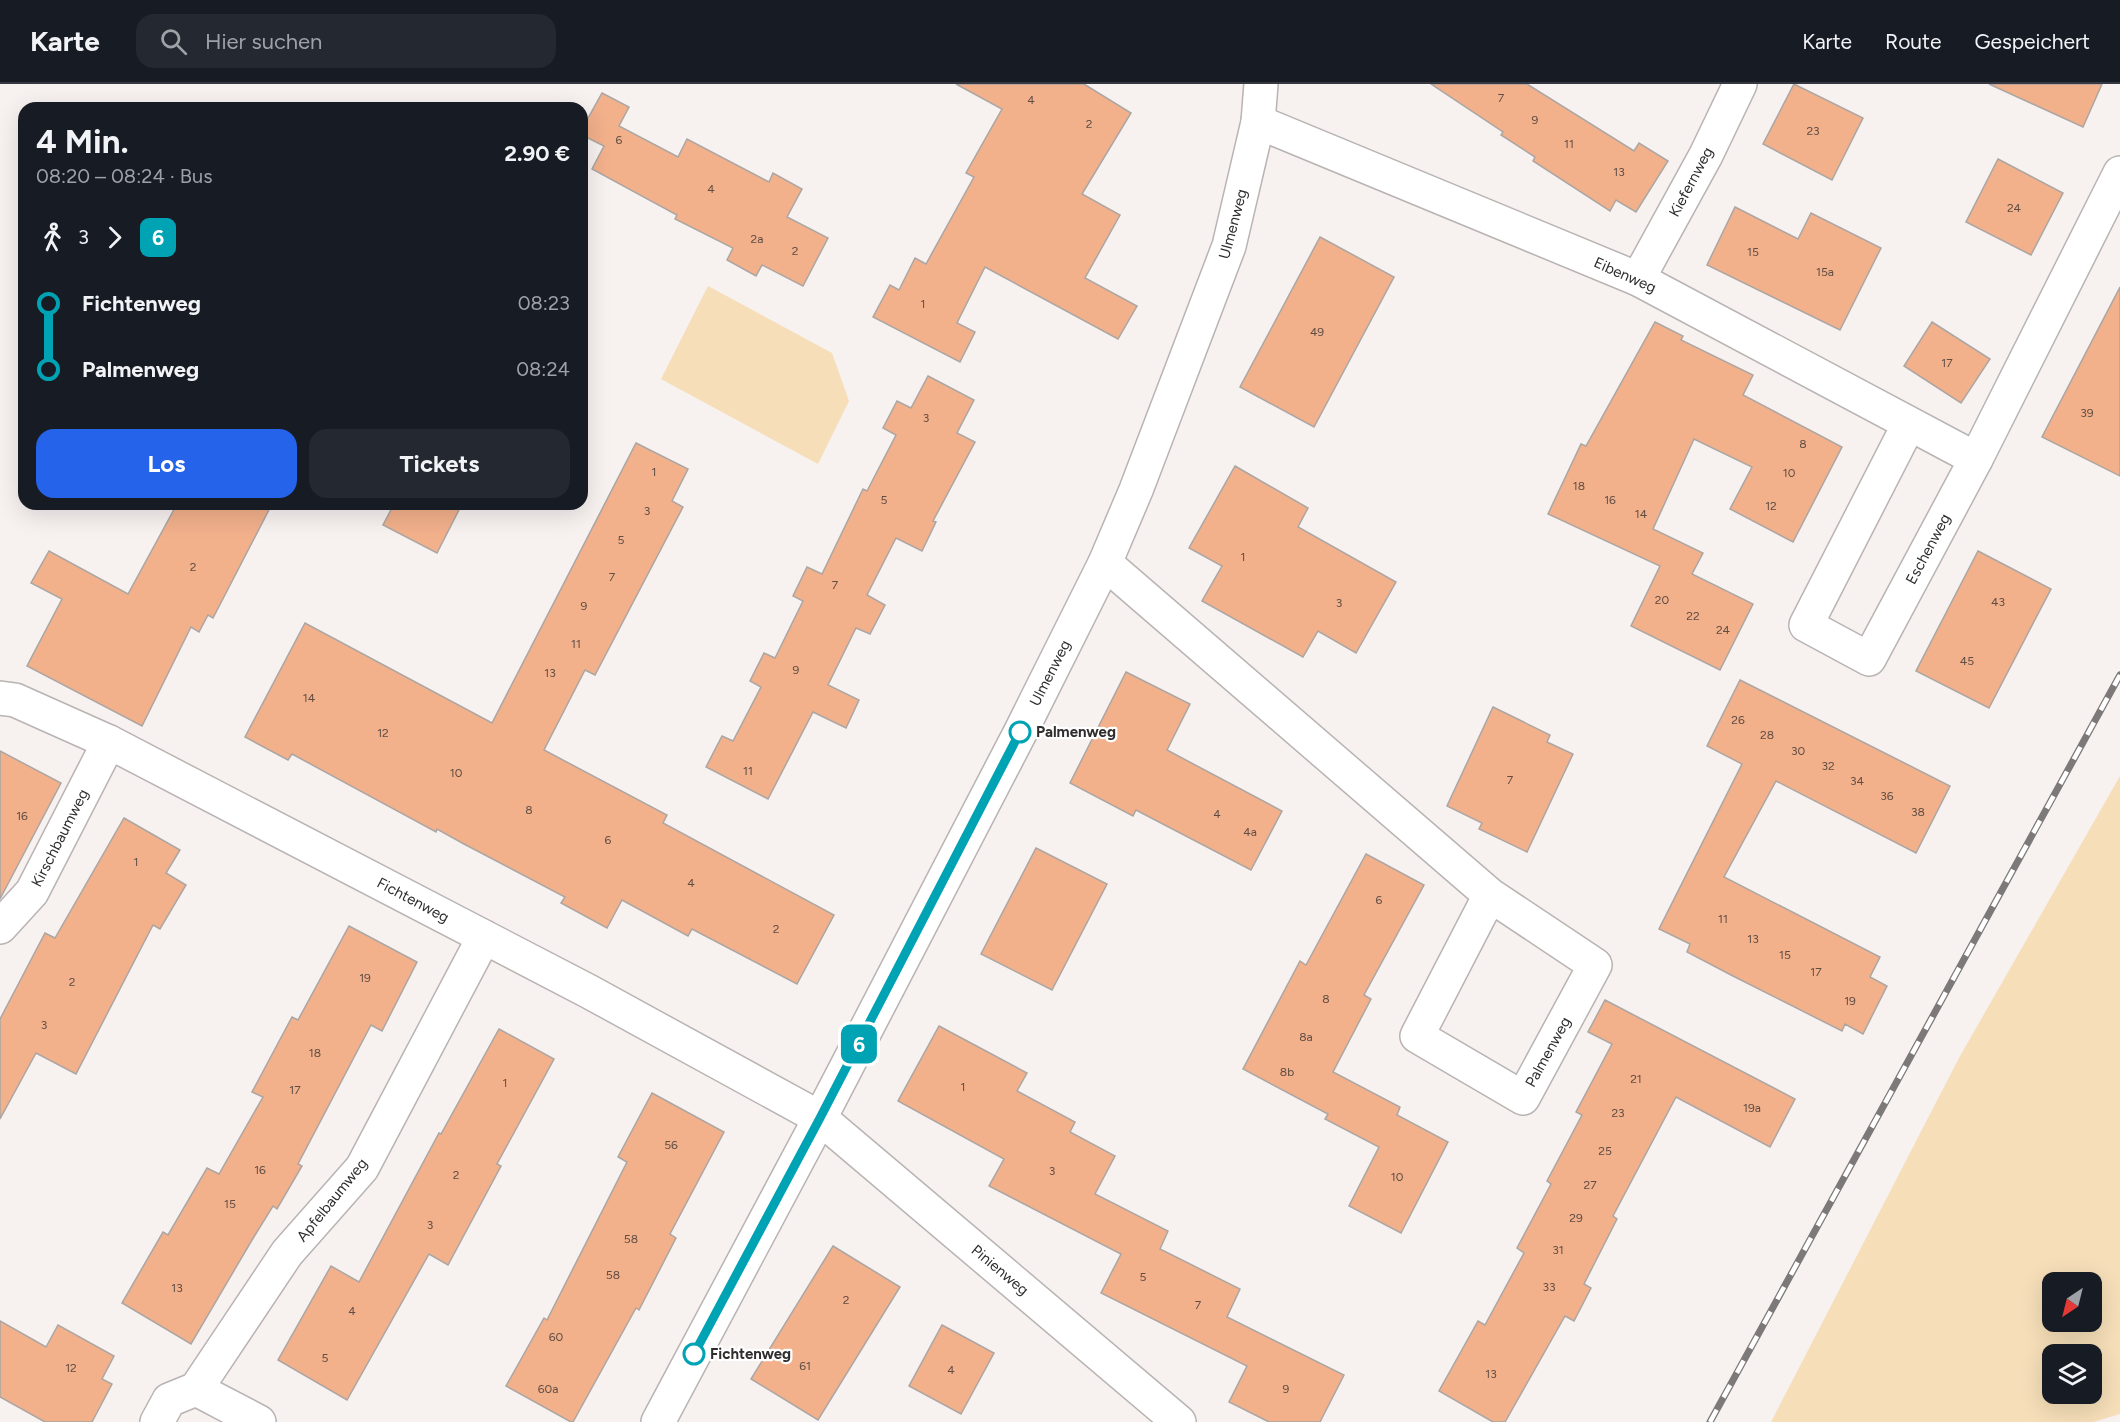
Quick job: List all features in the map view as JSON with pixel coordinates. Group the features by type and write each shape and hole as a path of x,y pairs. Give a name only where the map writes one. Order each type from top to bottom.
{"street":[{"name":"Ulmenweg","path":"658,1422 820,1118 1021,731 1105,563 1136,490 1229,246 1258,122 1261,84"},
{"name":"Kiefernweg","path":"1638,279 1706,155 1740,84"},
{"name":"Eibenweg","path":"1258,122 1638,279 1976,459"},
{"name":"Eschenweg","path":"1909,424 1806,625 1869,659 1976,459 2120,173"},
{"name":"Palmenweg","path":"1105,563 1490,896 1595,965 1522,1098 1417,1036 1490,896"},
{"name":"Fichtenweg","path":"0,698 15,700 109,742 588,991 820,1118"},
{"name":"Kirschbaumweg","path":"0,927 32,892 109,742"},
{"name":"Apfelbaumweg","path":"196,1389 287,1253 362,1168 484,937"},
{"name":"Pinienweg","path":"820,1118 1179,1422"},
{"path":"157,1422 169,1400 196,1389 260,1422"}],"shaded area":[{"path":"708,286 832,353 849,401 818,464 661,379"},
{"path":"2120,776 2120,1414 2093,1422 1771,1422 1959,1058"}],"building":[{"path":"956,84 1084,84 1131,113 1082,194 1120,215 1085,278 1137,306 1118,339 985,267 957,323 975,332 960,362 873,317 890,285 899,290 915,258 926,264 974,177 966,173 1002,109"},
{"path":"1431,84 1527,84 1634,151 1639,143 1668,161 1636,212 1616,200 1610,211 1533,161 1535,157 1501,135 1503,132"},
{"path":"1794,84 1863,118 1832,180 1763,144"},
{"path":"1989,84 2102,84 2083,127"},
{"path":"602,93 629,107 619,126 678,157 687,139 769,182 773,173 802,189 787,217 828,238 803,286 762,265 756,276 727,260 733,248 675,219 677,215 592,169 604,146 588,138 588,118"},
{"path":"1998,159 2063,193 2031,255 1966,222"},
{"path":"1735,207 1798,239 1811,213 1881,248 1840,330 1707,265"},
{"path":"1320,237 1394,277 1314,427 1240,387"},
{"path":"2120,287 2120,476 2042,437"},
{"path":"1655,322 1683,336 1681,340 1753,375 1743,395 1842,447 1793,542 1730,509 1752,467 1694,439 1653,529 1703,553 1692,574 1753,604 1720,670 1631,626 1660,566 1548,514 1581,444 1586,446"},
{"path":"1932,322 1990,359 1961,403 1904,366"},
{"path":"928,376 974,400 957,433 975,442 933,521 936,522 922,551 896,538 867,595 885,605 870,634 856,628 828,685 859,700 846,728 813,712 768,799 706,767 722,736 733,741 761,687 750,681 764,653 775,658 803,601 793,596 807,567 822,574 863,489 867,491 896,435 883,428 897,401 911,408"},
{"path":"636,443 688,469 672,501 683,507 595,675 585,670 544,750 667,815 663,823 834,915 797,984 692,929 688,936 622,900 607,928 561,903 565,897 437,829 436,832 292,754 288,760 245,737 305,623 492,723"},
{"path":"1235,466 1308,508 1298,527 1396,582 1356,653 1318,631 1303,657 1202,601 1222,566 1189,548"},
{"path":"174,510 269,510 213,618 208,615 199,632 191,627 142,726 27,666 62,599 31,583 49,551 128,594"},
{"path":"391,510 459,510 437,553 383,525"},
{"path":"1978,551 2051,589 1989,708 1916,671"},
{"path":"1126,672 1190,704 1167,750 1282,811 1251,870 1136,810 1133,816 1070,783"},
{"path":"1740,680 1950,786 1916,853 1776,781 1724,877 1880,957 1870,977 1887,986 1863,1034 1845,1024 1842,1031 1731,975 1687,952 1690,944 1659,929 1742,764 1707,746"},
{"path":"1493,707 1550,735 1547,742 1573,754 1527,852 1479,829 1482,823 1447,806"},
{"path":"0,751 61,783 0,899"},
{"path":"124,818 180,850 166,873 186,885 160,929 153,925 76,1074 36,1053 0,1119 0,1019 45,933 55,938"},
{"path":"1036,848 1107,884 1052,990 981,954"},
{"path":"1366,854 1424,885 1364,995 1371,999 1333,1072 1400,1107 1397,1115 1448,1142 1401,1233 1349,1206 1379,1147 1325,1119 1328,1114 1243,1069 1300,961 1306,965"},
{"path":"349,926 417,962 382,1031 371,1025 298,1164 302,1166 277,1209 273,1206 191,1344 122,1303 163,1232 168,1235 207,1168 219,1174 263,1097 252,1092 292,1017 298,1020"},
{"path":"1605,1000 1795,1099 1770,1147 1676,1097 1613,1216 1617,1219 1584,1284 1591,1288 1574,1321 1565,1316 1505,1422 1493,1422 1439,1391 1478,1321 1485,1325 1524,1253 1517,1248 1551,1184 1547,1181 1582,1115 1576,1112 1612,1044 1588,1032"},
{"path":"939,1026 1027,1073 1017,1091 1075,1122 1070,1132 1115,1156 1095,1194 1168,1231 1160,1249 1240,1289 1227,1317 1344,1375 1320,1422 1269,1422 1229,1402 1247,1366 1101,1293 1121,1254 989,1186 1004,1159 898,1101"},
{"path":"499,1029 554,1059 497,1164 501,1166 448,1265 429,1254 347,1400 278,1360 331,1266 359,1282 439,1133 441,1134"},
{"path":"652,1093 724,1132 670,1234 676,1238 639,1310 636,1308 571,1422 506,1386 544,1318 547,1320 627,1162 618,1157"},
{"path":"833,1246 900,1287 818,1420 751,1379"},
{"path":"0,1321 46,1347 58,1325 114,1356 102,1379 112,1384 92,1422 45,1422 0,1397"},
{"path":"942,1325 994,1353 961,1414 909,1386"}],"railway":[{"path":"1710,1422 2120,675"}],"bus line":[{"name":"6","path":"694,1354 820,1118 1020,732"}],"place":[{"name":"Palmenweg","path":"1020,732"},
{"name":"Fichtenweg","path":"694,1354"}]}
